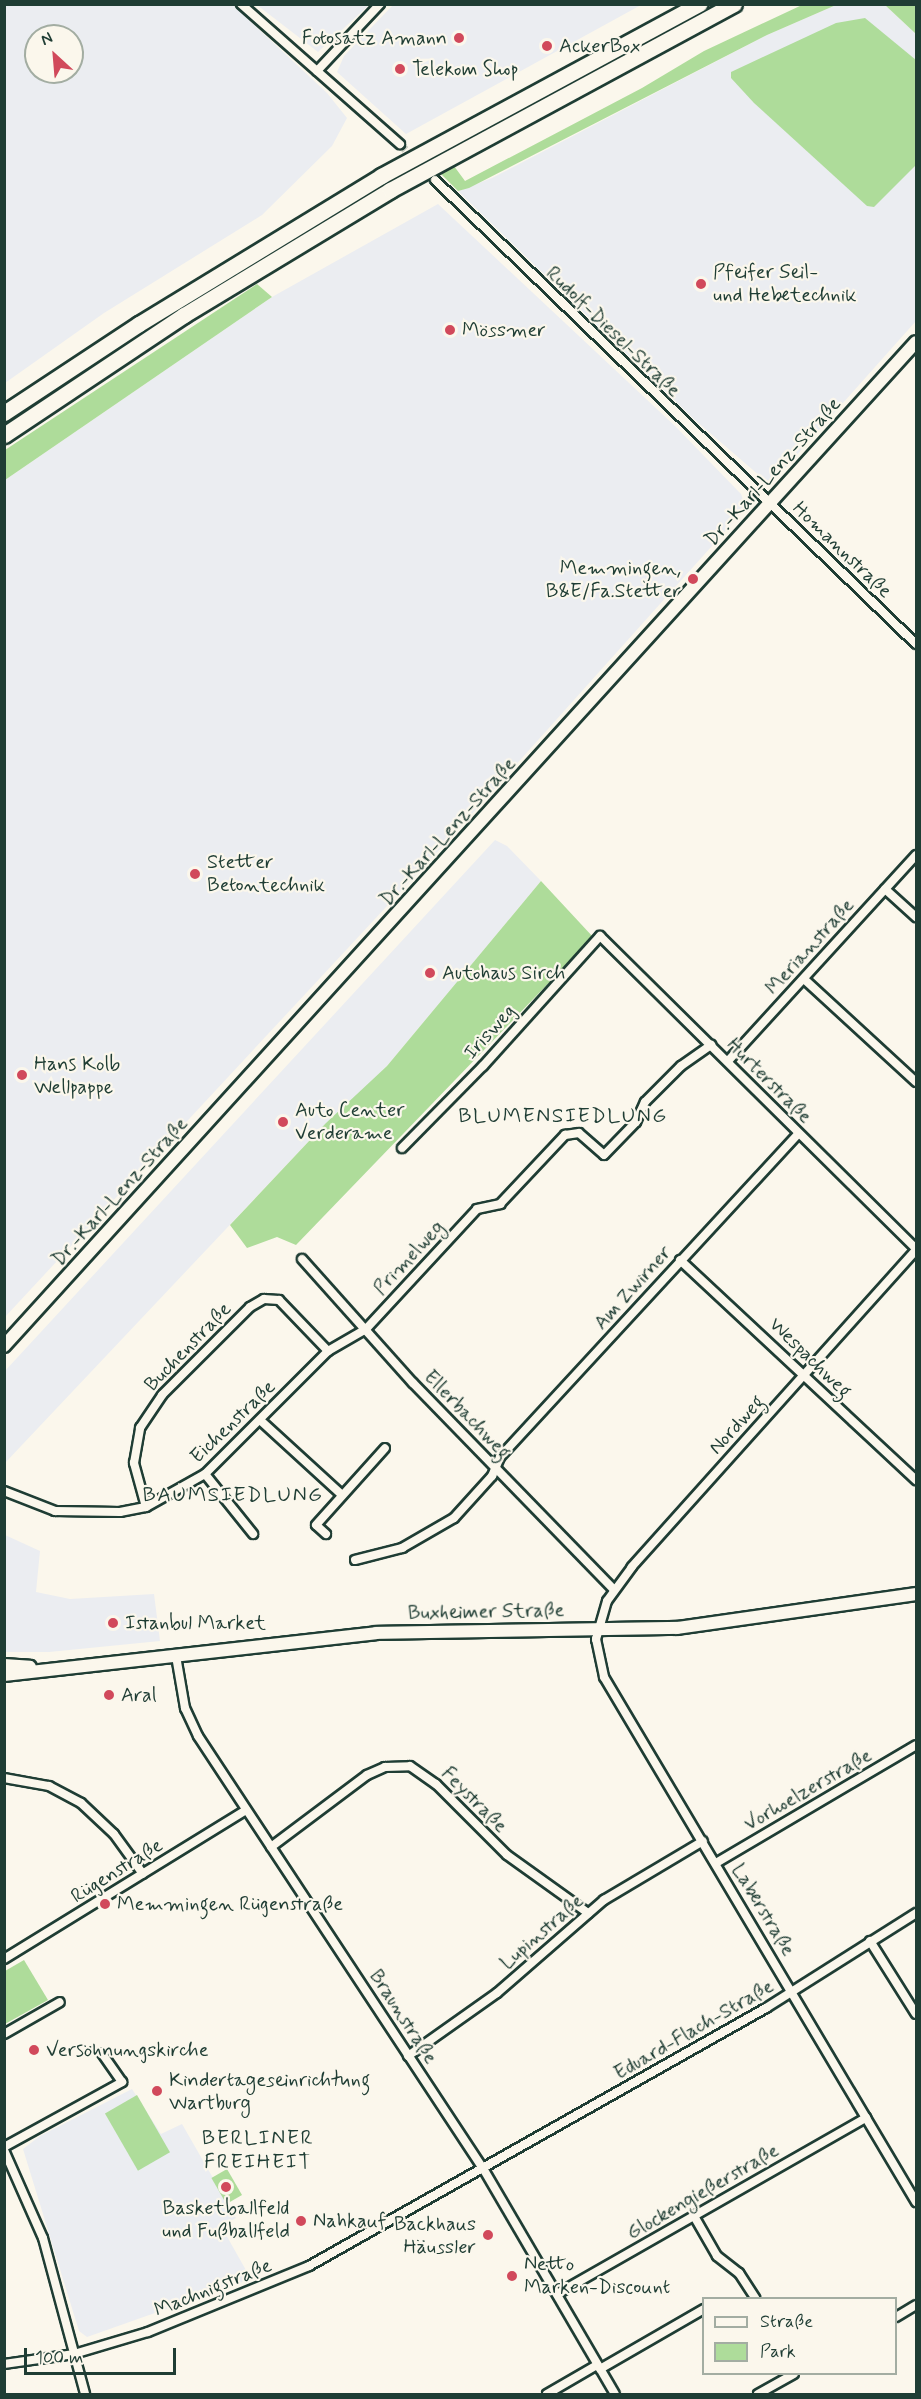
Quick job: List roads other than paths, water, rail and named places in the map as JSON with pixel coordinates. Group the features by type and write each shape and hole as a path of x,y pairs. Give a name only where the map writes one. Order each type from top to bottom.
{"highway":[{"path":"4,413 139,324 381,176 699,4"},
{"path":"4,435 194,309 390,190 734,4"}],"street":[{"path":"241,4 400,144"},
{"path":"317,71 380,4"},
{"name":"Rudolf-Diesel-Straße","path":"435,180 770,505"},
{"name":"Dr.-Karl-Lenz-Straße","path":"4,1346 916,342"},
{"name":"Homannstraße","path":"770,505 916,644"},
{"name":"Merianstraße","path":"728,1061 916,855"},
{"path":"885,889 916,917"},
{"name":"Hurterstraße","path":"600,936 916,1249"},
{"name":"Irisweg","path":"402,1148 483,1066 600,936"},
{"path":"804,979 916,1082"},
{"name":"Primelweg","path":"366,1329 477,1209 500,1204 565,1135 579,1133 604,1155 636,1122 645,1102 681,1066 711,1045"},
{"name":"Am Zwirner","path":"355,1560 402,1548 441,1528 480,1491 501,1457 798,1134"},
{"name":"Nordweg","path":"596,1631 614,1589 916,1249"},
{"name":"Ellerbachweg","path":"302,1259 496,1468 614,1589"},
{"name":"Wespachweg","path":"680,1260 916,1480"},
{"name":"Buchenstraße","path":"146,1507 134,1462 140,1428 162,1395 250,1307 264,1299 279,1300 328,1351"},
{"name":"Eichenstraße","path":"4,1491 55,1511 120,1512 146,1507 206,1474 328,1351 366,1329"},
{"path":"260,1420 341,1494"},
{"path":"326,1534 316,1525 341,1494 385,1448"},
{"path":"206,1474 253,1534"},
{"name":"Buxheimer Straße","path":"4,1675 376,1633 596,1631 720,1624 916,1594"},
{"name":"Laberstraße","path":"596,1631 604,1677 916,2202"},
{"name":"Braunstraße","path":"176,1656 188,1718 246,1810 484,2170 615,2394"},
{"name":"Buxheimer Straße","path":"4,1665 55,1669"},
{"name":"Vorhoelzerstraße","path":"716,1863 916,1745"},
{"name":"Feystraße","path":"271,1847 368,1775 385,1767 410,1766 436,1784 507,1855 588,1913"},
{"path":"4,1778 49,1786 81,1803 109,1828 143,1874"},
{"name":"Rügenstraße","path":"4,1959 246,1810"},
{"name":"Lupinstraße","path":"408,2056 497,1993 588,1913 703,1841"},
{"name":"Eduard-Flach-Straße","path":"484,2170 792,1991 916,1913"},
{"path":"870,1941 916,2014"},
{"path":"4,2034 60,2002"},
{"path":"85,2394 43,2238 4,2148 122,2082 102,2053"},
{"name":"Glockengießerstraße","path":"557,2294 866,2118"},
{"name":"Machnigstraße","path":"4,2364 74,2354 193,2316 309,2266 484,2170"},
{"path":"694,2216 717,2256 739,2273 754,2297"},
{"path":"897,2316 916,2305"},
{"path":"547,2394 702,2310"},
{"path":"758,2394 791,2375"}],"tunnel":[{"path":"400,144 416,161"}],"place":[{"name":"Fotosatz Amann","path":"459,38"},
{"name":"AckerBox","path":"547,46"},
{"name":"Telekom Shop","path":"400,69"},
{"name":"Pfeifer Seil- und Hebetechnik","path":"701,284"},
{"name":"Mössmer","path":"450,330"},
{"name":"Memmingen, B&E/Fa.Stetter","path":"693,579"},
{"name":"Stetter Betontechnik","path":"195,874"},
{"name":"Autohaus Sirch","path":"430,973"},
{"name":"Hans Kolb Wellpappe","path":"22,1075"},
{"name":"Auto Center Verderame","path":"283,1122"},
{"name":"Istanbul Market","path":"113,1623"},
{"name":"Aral","path":"109,1695"},
{"name":"Memmingen Rügenstraße","path":"105,1904"},
{"name":"Versöhnungskirche","path":"34,2050"},
{"name":"Kindertageseinrichtung Wartburg","path":"157,2091"},
{"name":"Basketballfeld und Fußballfeld","path":"226,2187"},
{"name":"Nahkauf","path":"301,2221"},
{"name":"Backhaus Häussler","path":"488,2235"},
{"name":"Netto Marken-Discount","path":"512,2276"}],"district":[{"name":"BLUMENSIEDLUNG","path":"563,1116"},
{"name":"BAUMSIEDLUNG","path":"233,1495"},
{"name":"BERLINER FREIHEIT","path":"258,2150"}]}
